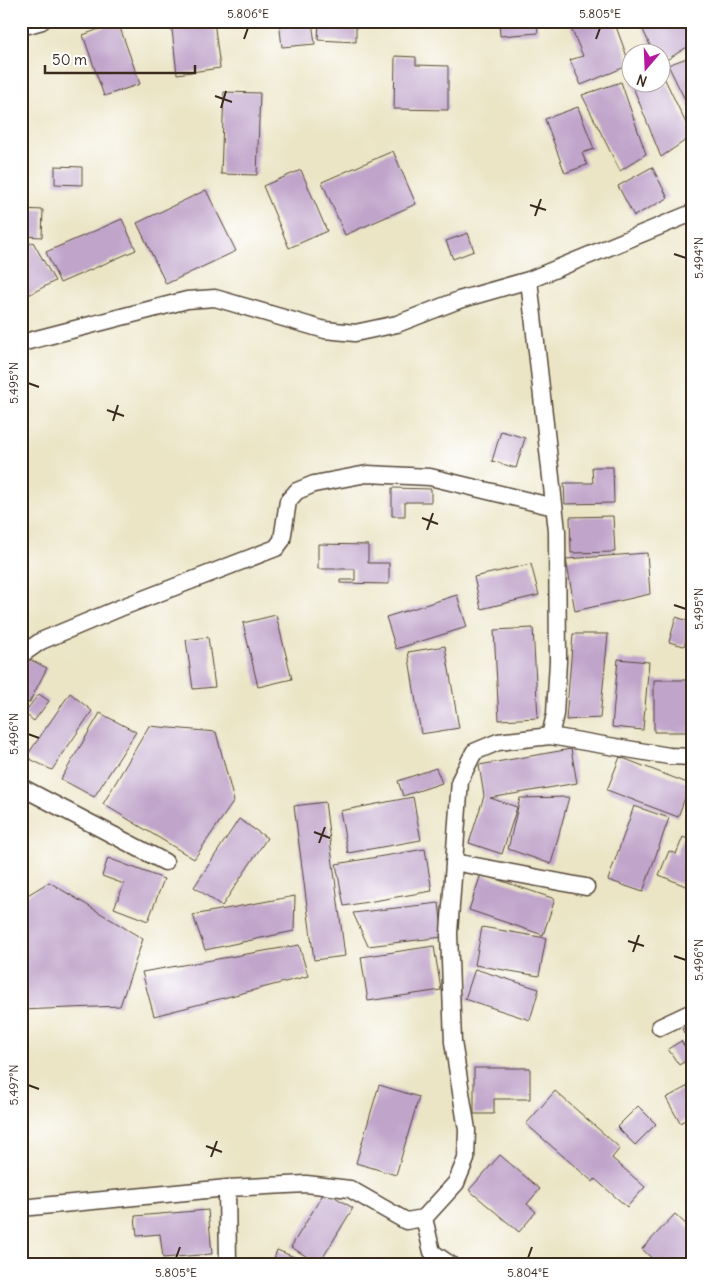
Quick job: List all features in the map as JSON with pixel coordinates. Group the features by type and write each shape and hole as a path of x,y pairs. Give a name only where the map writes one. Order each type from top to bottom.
{"street":[{"path":"21,27 39,22"},
{"path":"21,343 187,300 215,298 325,330 355,333 397,324 459,300 529,280 692,213"},
{"path":"529,280 557,531 558,661 555,714 550,736"},
{"path":"21,655 41,641 120,608 276,548 282,540 288,501 297,491 314,484 367,474 430,477 554,507"},
{"path":"21,1208 227,1188 306,1184 350,1190 406,1221 424,1218 456,1183 466,1159 467,1130 453,1042 449,933 460,780 474,752 498,742 550,736 669,756 692,757"},
{"path":"21,787 165,862"},
{"path":"454,862 586,887"},
{"path":"660,1027 692,1012"},
{"path":"227,1188 228,1265"},
{"path":"424,1218 432,1252 451,1265"}],"building":[{"path":"171,21 214,21 220,68 177,74"},
{"path":"279,21 312,21 315,44 282,47"},
{"path":"319,21 356,21 356,42 318,40"},
{"path":"499,21 537,21 538,33 500,36"},
{"path":"568,21 614,21 622,42 620,42 620,69 581,85 570,60 583,56"},
{"path":"639,21 692,21 692,44 670,58 670,42 648,42"},
{"path":"118,22 140,84 104,96 83,35"},
{"path":"395,56 416,57 416,65 448,66 448,110 394,109"},
{"path":"692,56 692,114 670,69 670,64"},
{"path":"620,82 620,92 624,92 646,154 620,171 582,95"},
{"path":"670,90 692,136 661,157 635,92 670,92"},
{"path":"224,92 260,93 257,175 221,174"},
{"path":"578,107 594,149 582,153 587,165 565,173 545,119"},
{"path":"393,151 416,204 345,235 322,182"},
{"path":"55,166 82,167 82,185 55,184"},
{"path":"652,167 668,198 634,216 618,186"},
{"path":"301,170 327,231 289,248 263,186"},
{"path":"206,190 236,251 166,284 137,223"},
{"path":"21,209 43,210 42,237 21,236"},
{"path":"122,219 136,250 60,283 46,252"},
{"path":"468,233 474,251 453,259 446,241"},
{"path":"33,242 55,281 21,299 21,248"},
{"path":"501,431 525,438 516,468 492,461"},
{"path":"592,467 613,467 614,503 565,504 564,483 593,483"},
{"path":"392,488 431,489 431,502 405,502 405,516 392,516"},
{"path":"613,516 615,552 571,553 570,517"},
{"path":"318,544 368,545 368,563 389,563 389,584 340,583 340,580 355,580 355,569 318,569"},
{"path":"647,553 650,594 575,611 566,559"},
{"path":"531,564 539,595 481,609 474,577"},
{"path":"457,595 467,627 396,649 386,617"},
{"path":"276,615 292,679 258,687 243,623"},
{"path":"676,617 691,622 684,646 669,642"},
{"path":"533,628 538,718 499,720 494,630"},
{"path":"573,634 608,634 600,718 566,720"},
{"path":"208,637 215,687 193,689 186,640"},
{"path":"445,646 459,728 421,734 408,652"},
{"path":"27,658 47,668 29,703 21,699 21,668"},
{"path":"618,659 649,662 643,730 612,727"},
{"path":"654,680 692,680 692,732 654,732"},
{"path":"70,693 92,711 52,770 26,757"},
{"path":"39,694 49,701 34,721 24,713"},
{"path":"100,713 136,732 94,797 61,779"},
{"path":"149,726 216,732 234,801 194,859 103,804"},
{"path":"571,749 577,783 490,798 517,807 502,854 469,843 484,796 479,765"},
{"path":"620,757 690,784 678,817 607,790"},
{"path":"436,768 442,783 403,796 398,781"},
{"path":"413,797 421,840 348,853 340,811"},
{"path":"569,797 551,864 508,849 520,798"},
{"path":"325,802 345,956 314,960 294,806"},
{"path":"634,806 669,818 643,892 608,880"},
{"path":"239,819 267,838 222,906 194,887"},
{"path":"683,837 692,841 692,879 688,887 659,875 669,851 676,854"},
{"path":"425,849 432,891 344,906 336,864"},
{"path":"108,858 164,879 148,921 114,908 124,884 102,876"},
{"path":"481,874 555,899 543,935 469,910"},
{"path":"49,882 143,939 120,1006 21,1010 21,899"},
{"path":"295,896 294,931 205,950 193,915"},
{"path":"439,903 443,937 368,946 353,913"},
{"path":"482,927 546,938 539,976 475,965"},
{"path":"299,945 308,976 154,1016 142,972"},
{"path":"434,946 441,990 368,1001 361,957"},
{"path":"475,969 539,989 530,1020 465,999"},
{"path":"692,1024 692,1047 682,1029"},
{"path":"681,1041 692,1057 679,1065 668,1049"},
{"path":"474,1068 530,1068 530,1099 494,1099 494,1114 474,1114"},
{"path":"692,1084 692,1116 680,1123 666,1098"},
{"path":"379,1085 419,1097 396,1175 356,1163"},
{"path":"555,1091 620,1148 612,1158 645,1187 627,1207 595,1179 593,1182 526,1124"},
{"path":"638,1106 656,1124 635,1145 617,1127"},
{"path":"500,1155 540,1189 527,1204 536,1212 519,1232 469,1190"},
{"path":"325,1191 353,1208 319,1264 291,1247"},
{"path":"208,1210 212,1254 163,1258 160,1234 137,1236 135,1216"},
{"path":"675,1214 692,1230 692,1255 682,1265 659,1265 642,1249"},
{"path":"277,1250 314,1265 272,1265"}]}
